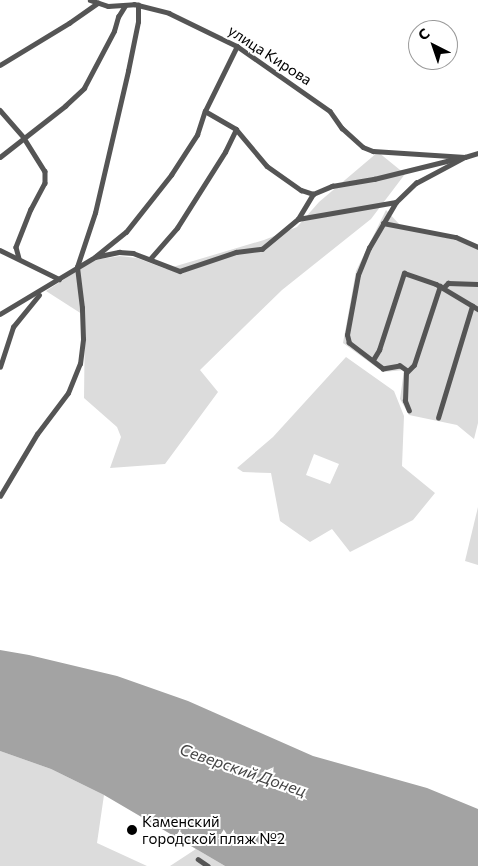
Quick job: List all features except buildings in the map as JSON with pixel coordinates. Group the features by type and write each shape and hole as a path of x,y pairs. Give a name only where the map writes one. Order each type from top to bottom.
{"street":[{"name":"улица Кирова","path":"90,0 98,3 125,6 135,3 178,16 237,46 330,111 342,128 363,147 373,151 465,157"},
{"path":"0,65 98,3"},
{"path":"0,496 37,434 68,393 80,364 83,339 82,308 77,267 95,213 128,72 138,22 135,3"},
{"path":"0,157 84,88 125,6"},
{"path":"0,314 43,290 59,278 95,257 126,232 171,175 197,135 204,111 237,46"},
{"path":"0,110 24,138 45,171 45,183 31,209 16,247 19,258"},
{"path":"204,111 236,129 266,166 301,190 313,194"},
{"path":"150,259 178,228 225,152 236,129"},
{"path":"407,371 400,366 383,368 349,343 347,335 358,275 369,248 396,202 416,183 478,152"},
{"path":"95,257 125,252 150,259 180,271 188,270 236,252 262,249 298,219 313,194 332,186 374,179 465,157"},
{"path":"298,219 396,202"},
{"path":"383,223 456,237 478,247"},
{"path":"0,250 59,278"},
{"path":"373,360 379,350 404,273 442,287 478,309"},
{"path":"409,411 405,401 407,371 414,365 442,287 448,283 478,284"},
{"path":"0,367 13,328 43,290"},
{"path":"438,418 472,306"},
{"path":"198,859 208,866"}],"shaded area":[{"path":"378,152 405,174 371,219 282,290 200,370 218,392 165,464 110,468 121,437 117,427 84,398 85,316 46,291 94,260 120,256 137,258 166,269 264,240 297,227 319,202"},
{"path":"386,210 401,226 478,246 478,423 474,439 457,425 409,415 400,399 404,370 383,372 343,343 356,271"},
{"path":"346,357 394,391 404,416 402,466 435,493 413,520 350,552 332,529 310,542 280,521 271,473 243,472 237,468 273,437","holes":["314,454 339,464 330,484 306,475"]},
{"path":"478,507 478,565 465,561"},
{"path":"0,751 51,769 104,795 97,843 147,866 0,866"},
{"path":"196,849 225,866 170,866"}],"water":[{"name":"Северский Донец","path":"0,650 117,676 188,701 313,756 427,788 478,809 478,866 225,866 104,795 51,769 0,751"}],"place":[{"name":"Каменский городской пляж №2","path":"132,830"}]}
